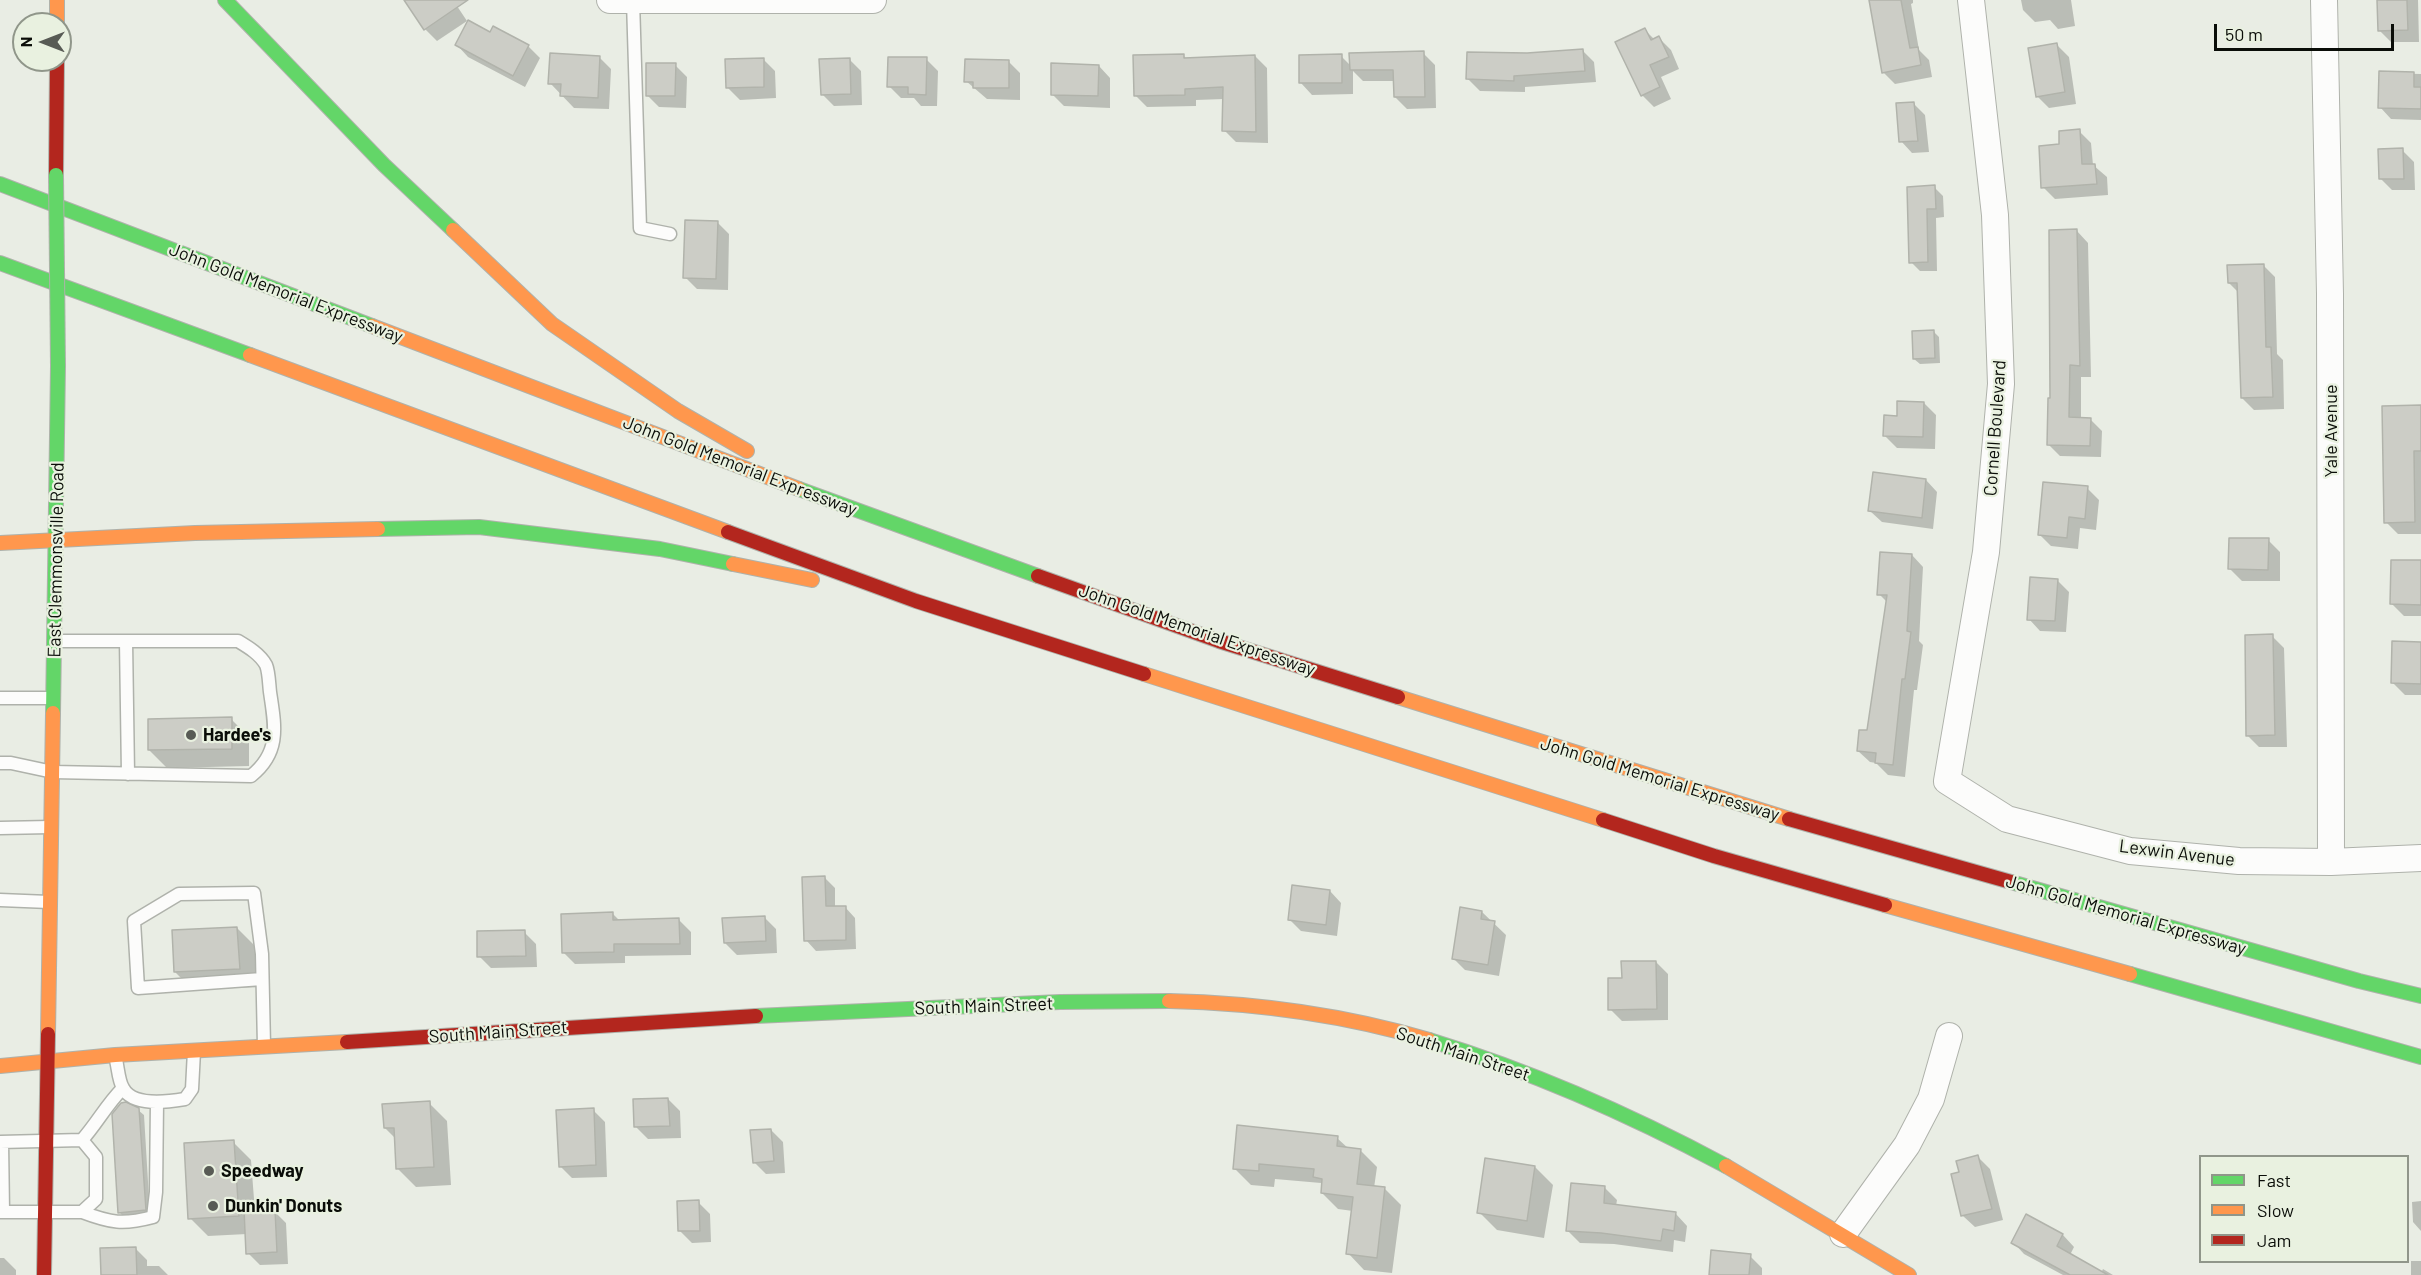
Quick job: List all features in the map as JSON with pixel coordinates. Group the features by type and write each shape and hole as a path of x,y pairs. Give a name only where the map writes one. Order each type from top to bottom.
{"main road":[{"path":"225,0 384,165 552,324 678,411 837,503"},
{"name":"East Clemmonsville Road","path":"44,1275 58,366 57,72"},
{"name":"John Gold Memorial Expressway","path":"0,184 837,503 1220,641 1784,818 2359,981 2421,996"},
{"path":"0,263 916,601 1714,856 2421,1057"},
{"path":"0,543 195,532 479,527 660,549 916,601"},
{"name":"South Main Street","path":"0,1066 115,1054 818,1013 1088,1001 1169,1000 1245,1005 1333,1017 1459,1048 1515,1068 1610,1107 1658,1130 1844,1234 1909,1275"}],"street":[{"path":"610,0 873,0"},
{"name":"Cornell Boulevard","path":"1947,781 1986,552 2001,384 1995,215 1971,0"},
{"name":"Yale Avenue","path":"2324,0 2330,294 2331,862"},
{"name":"Lexwin Avenue","path":"1947,781 2007,819 2130,850 2239,861 2331,862 2421,858"},
{"path":"1844,1234 1907,1144 1922,1118 1931,1099 1949,1036"}],"lane":[{"path":"633,1 640,228 670,234"},
{"path":"0,763 11,763 53,772 251,777 263,767 271,752 276,728 266,665 254,651 238,641 55,641"},
{"path":"126,641 128,774"},
{"path":"0,698 54,698"},
{"path":"0,828 52,827"},
{"path":"262,979 138,988 134,921 179,894 254,893 262,979 264,1047"},
{"path":"0,900 49,902"},
{"path":"115,1054 123,1088 132,1098 157,1102 185,1099 192,1089 194,1050"},
{"path":"82,1140 98,1121 108,1102 123,1088"},
{"path":"82,1212 96,1199 96,1156 82,1140 1,1142 1,1212 82,1212 122,1224 153,1217 156,1192 157,1102"}],"building":[{"path":"404,0 468,0 424,30"},
{"path":"1869,0 1901,0 1910,48 1918,47 1921,65 1882,73"},
{"path":"2377,0 2407,0 2408,30 2378,31"},
{"path":"468,20 490,32 493,26 529,45 513,76 455,45"},
{"path":"1645,28 1651,40 1659,36 1669,57 1650,65 1660,87 1641,96 1615,42"},
{"path":"2057,43 2065,92 2036,97 2028,48"},
{"path":"1583,49 1585,71 1514,76 1514,81 1466,79 1467,52 1527,53"},
{"path":"1424,51 1425,97 1394,97 1393,70 1350,70 1349,53"},
{"path":"550,53 600,56 598,98 560,96 561,84 548,84"},
{"path":"1184,54 1184,58 1255,55 1256,132 1222,131 1223,87 1185,89 1185,95 1134,96 1133,55"},
{"path":"1342,54 1342,83 1299,83 1299,55"},
{"path":"888,57 927,57 926,95 908,94 908,87 887,87"},
{"path":"764,58 764,87 726,88 725,59"},
{"path":"850,58 851,94 821,95 819,59"},
{"path":"965,59 1009,60 1009,88 973,88 973,82 964,82"},
{"path":"646,63 676,63 675,96 646,96"},
{"path":"1051,63 1099,65 1098,96 1051,95"},
{"path":"2379,71 2414,72 2414,87 2421,87 2421,109 2378,108"},
{"path":"1914,102 1918,141 1899,142 1896,103"},
{"path":"2080,129 2082,164 2095,164 2097,184 2041,188 2039,146 2059,144 2059,131"},
{"path":"2403,148 2404,179 2379,179 2378,149"},
{"path":"1935,185 1936,209 1927,209 1928,262 1909,263 1907,187"},
{"path":"685,220 718,221 716,279 683,278"},
{"path":"2077,229 2080,366 2070,365 2069,417 2091,418 2090,446 2047,445 2048,398 2050,398 2049,230"},
{"path":"2264,264 2266,347 2271,347 2273,397 2241,398 2237,283 2228,283 2227,265"},
{"path":"1934,330 1935,358 1913,359 1912,331"},
{"path":"1897,401 1924,402 1923,437 1883,436 1884,415 1897,416"},
{"path":"2421,405 2421,451 2414,451 2415,522 2384,523 2382,406"},
{"path":"1873,472 1926,479 1922,518 1868,511"},
{"path":"2043,482 2088,486 2085,519 2069,517 2067,538 2038,535"},
{"path":"2229,538 2269,538 2268,570 2228,569"},
{"path":"1880,552 1912,554 1907,631 1911,632 1905,679 1902,679 1893,765 1875,763 1876,753 1857,751 1859,730 1867,730 1887,595 1877,595"},
{"path":"2391,560 2421,560 2421,605 2390,604"},
{"path":"2030,577 2058,579 2055,621 2027,620"},
{"path":"2273,634 2275,735 2246,736 2245,635"},
{"path":"2392,641 2421,642 2421,684 2391,683"},
{"path":"232,717 232,749 148,750 148,719"},
{"path":"825,876 826,906 846,906 846,940 804,941 802,877"},
{"path":"1292,885 1330,890 1326,925 1288,920"},
{"path":"1460,907 1482,911 1481,919 1495,921 1488,965 1452,959"},
{"path":"613,912 613,920 679,918 680,944 614,944 614,952 562,953 561,914"},
{"path":"765,916 766,941 724,943 722,918"},
{"path":"237,927 240,969 174,972 172,930"},
{"path":"525,930 526,956 477,957 477,931"},
{"path":"1621,961 1656,961 1657,1009 1608,1010 1608,978 1622,978"},
{"path":"668,1098 670,1126 634,1127 633,1099"},
{"path":"430,1101 434,1167 396,1169 394,1128 384,1128 382,1104"},
{"path":"126,1102 139,1108 146,1210 118,1213 112,1114 121,1103"},
{"path":"594,1108 596,1165 559,1167 556,1110"},
{"path":"1237,1125 1338,1136 1337,1146 1361,1149 1357,1184 1385,1187 1377,1258 1346,1254 1353,1197 1321,1193 1322,1179 1313,1177 1314,1169 1259,1164 1259,1171 1233,1169"},
{"path":"771,1129 774,1161 753,1163 750,1130"},
{"path":"234,1140 239,1216 188,1219 184,1143"},
{"path":"1978,1155 1992,1209 1961,1216 1951,1174 1959,1172 1956,1161"},
{"path":"1485,1158 1535,1166 1527,1221 1477,1213"},
{"path":"1571,1183 1605,1186 1604,1203 1676,1212 1674,1231 1663,1229 1661,1241 1566,1231"},
{"path":"699,1200 700,1231 678,1231 677,1201"},
{"path":"275,1209 277,1252 246,1254 244,1210"},
{"path":"2026,1214 2063,1234 2057,1246 2108,1275 2070,1275 2011,1243"},
{"path":"136,1247 137,1275 101,1275 100,1248"},
{"path":"1711,1250 1751,1254 1749,1275 1709,1275"}],"traffic: fast":[{"path":"225,0 384,165 453,230"},
{"path":"56,175 58,366"},
{"path":"0,184 372,326"},
{"path":"0,263 250,355"},
{"path":"53,713 58,366"},
{"path":"799,489 1038,576"},
{"path":"378,529 479,527 660,549 733,564"},
{"path":"2011,882 2359,981 2421,996"},
{"path":"2130,974 2421,1057"},
{"path":"756,1016 1060,1002 1169,1001"},
{"path":"1429,1040 1544,1080 1653,1129 1726,1166"}],"traffic: slow":[{"path":"57,0 57,12"},
{"path":"453,230 552,324 678,411 747,451"},
{"path":"372,326 799,489"},
{"path":"250,355 728,532"},
{"path":"0,543 195,533 378,529"},
{"path":"733,564 812,580"},
{"path":"1144,674 1603,820"},
{"path":"1398,697 1789,819"},
{"path":"48,1034 53,713"},
{"path":"1885,905 2130,974"},
{"path":"1169,1001 1235,1004 1300,1012 1333,1017 1429,1040"},
{"path":"0,1066 115,1055 347,1042"},
{"path":"1726,1166 1909,1275"}],"traffic: jam":[{"path":"56,175 57,72"},
{"path":"728,532 916,601 1144,674"},
{"path":"1038,576 1219,641 1398,697"},
{"path":"1789,819 2011,882"},
{"path":"1603,820 1714,856 1885,905"},
{"path":"347,1042 756,1016"},
{"path":"44,1275 48,1034"}],"place":[{"name":"Hardee's","path":"191,735"},
{"name":"Speedway","path":"209,1171"},
{"name":"Dunkin' Donuts","path":"213,1206"}]}
